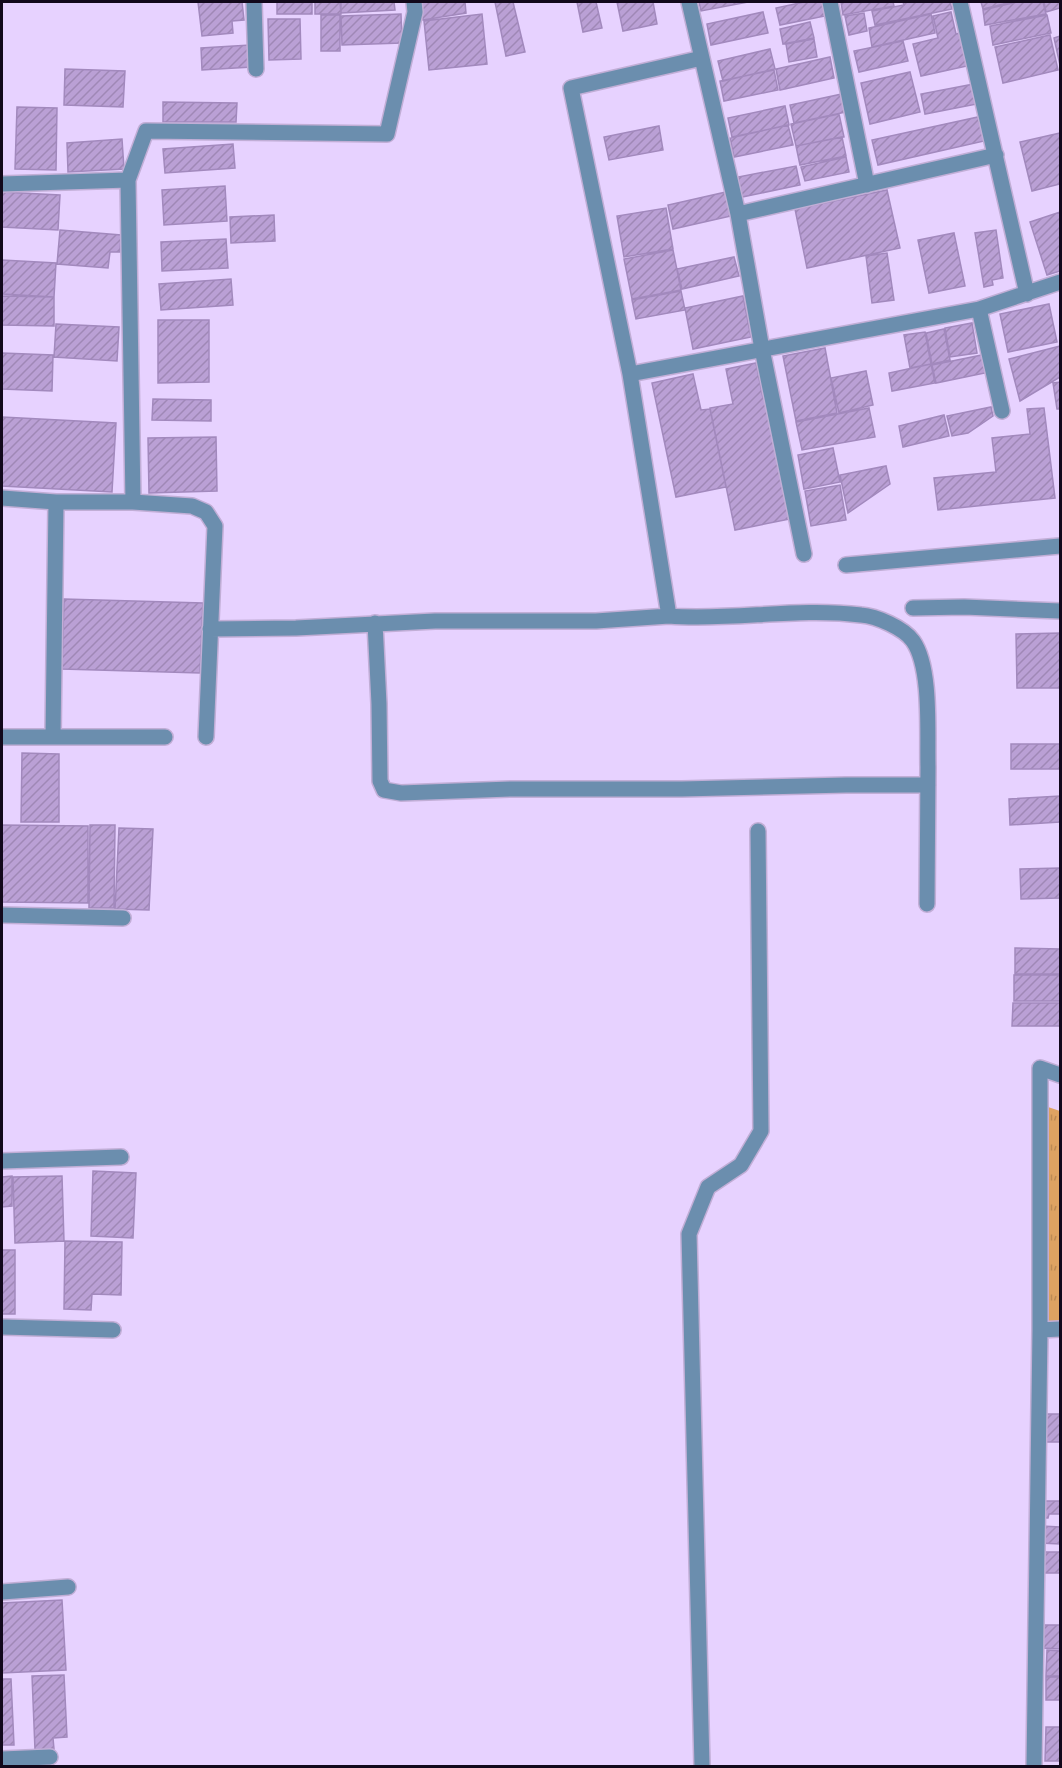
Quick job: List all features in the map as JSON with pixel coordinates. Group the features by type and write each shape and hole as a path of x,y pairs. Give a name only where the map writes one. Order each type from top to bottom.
{"street":[{"path":"254,2 256,69"},
{"path":"133,502 128,180 146,130 387,134 415,12 414,2"},
{"path":"689,2 738,214 762,349 804,554"},
{"path":"830,2 867,185"},
{"path":"960,2 1027,294"},
{"path":"669,616 630,374 571,88 702,58"},
{"path":"738,214 996,155"},
{"path":"2,184 128,180"},
{"path":"630,374 979,309 1060,282"},
{"path":"979,309 1002,411"},
{"path":"2,498 192,506 206,512 215,526 206,737"},
{"path":"53,737 56,502"},
{"path":"846,565 1060,546"},
{"path":"913,608 964,607 1060,611"},
{"path":"210,629 375,623 596,621 652,619 669,616 692,618 827,614 863,615 884,621 913,640 921,660 929,721 927,904"},
{"path":"375,623 380,781 384,790 401,793 511,789 670,790 928,785"},
{"path":"2,737 165,737"},
{"path":"702,1767 689,1234 708,1187 741,1165 761,1131 758,831"},
{"path":"2,915 123,918"},
{"path":"1034,1767 1040,1330 1040,1068 1060,1076"},
{"path":"2,1161 121,1156"},
{"path":"2,1327 113,1330"},
{"path":"1040,1330 1060,1329"},
{"path":"2,1592 68,1587"},
{"path":"2,1759 50,1757"}],"green space":[{"path":"1042,1105 1060,1111 1060,1325 1044,1325"}],"building":[{"path":"198,2 242,2 244,20 232,21 233,33 202,36"},
{"path":"277,2 312,2 312,14 277,14"},
{"path":"315,2 340,2 341,14 315,14"},
{"path":"341,2 394,2 395,10 341,13"},
{"path":"420,2 465,2 466,13 423,20"},
{"path":"495,2 513,2 525,52 506,56"},
{"path":"577,2 596,2 602,28 583,32"},
{"path":"617,2 653,2 657,24 623,31"},
{"path":"699,2 748,2 701,11"},
{"path":"804,2 822,2 825,16 780,25 776,8"},
{"path":"841,2 893,2 894,6 843,15"},
{"path":"903,2 950,2 952,9 875,25 872,11 904,5"},
{"path":"981,2 1012,2 983,9"},
{"path":"1017,2 1043,2 1046,14 985,25 983,10"},
{"path":"1044,2 1060,2 1060,8 1046,12"},
{"path":"763,12 768,33 711,45 707,24"},
{"path":"951,12 956,34 960,33 967,66 921,76 913,44 938,38 933,16"},
{"path":"864,13 867,31 849,35 845,16"},
{"path":"401,14 402,43 342,45 341,16"},
{"path":"482,14 487,64 429,70 424,21"},
{"path":"931,14 935,33 872,47 869,28"},
{"path":"321,15 340,15 340,51 321,51"},
{"path":"1047,15 1051,33 993,45 990,26"},
{"path":"268,19 300,19 301,59 269,60"},
{"path":"810,22 814,38 783,44 780,29"},
{"path":"1050,35 1058,70 1003,83 995,47"},
{"path":"1060,36 1060,65 1054,38"},
{"path":"814,39 817,57 789,62 786,44"},
{"path":"903,41 908,61 859,72 854,51"},
{"path":"250,45 252,67 202,70 201,48"},
{"path":"770,49 775,69 723,81 718,61"},
{"path":"830,57 834,78 780,90 776,69"},
{"path":"65,69 125,71 123,107 64,105"},
{"path":"774,70 778,90 724,101 720,81"},
{"path":"910,72 920,112 870,124 861,83"},
{"path":"974,84 977,104 925,114 921,94"},
{"path":"842,94 846,112 794,123 790,105"},
{"path":"163,102 237,103 236,122 163,122"},
{"path":"785,106 789,125 732,137 728,118"},
{"path":"17,107 57,108 56,170 15,169"},
{"path":"839,114 844,137 796,146 791,124"},
{"path":"978,117 984,141 878,165 872,140"},
{"path":"788,125 793,145 734,157 730,138"},
{"path":"659,126 663,150 609,160 604,137"},
{"path":"1060,133 1060,184 1032,191 1020,142"},
{"path":"842,137 846,156 800,165 796,146"},
{"path":"122,139 124,169 68,172 67,143"},
{"path":"233,144 235,168 165,173 163,149"},
{"path":"846,157 849,172 805,181 801,167"},
{"path":"796,166 800,185 742,197 738,177"},
{"path":"225,186 227,221 164,225 162,190"},
{"path":"887,190 900,248 807,268 795,209"},
{"path":"2,192 60,195 58,230 2,227"},
{"path":"726,192 731,216 673,229 668,205"},
{"path":"666,208 673,249 624,257 617,216"},
{"path":"1060,212 1060,271 1047,275 1030,222"},
{"path":"274,215 275,241 231,243 230,217"},
{"path":"60,230 121,235 120,252 110,252 108,268 57,264"},
{"path":"996,230 1003,278 992,280 993,285 984,287 975,233"},
{"path":"954,233 965,286 929,293 918,240"},
{"path":"226,239 228,268 162,271 161,242"},
{"path":"673,250 681,290 632,299 624,259"},
{"path":"887,253 894,300 872,303 866,256"},
{"path":"734,257 739,276 682,289 677,269"},
{"path":"2,260 56,263 54,297 2,294"},
{"path":"231,279 233,305 161,310 159,284"},
{"path":"681,291 685,310 636,319 632,300"},
{"path":"2,296 54,297 54,326 2,325"},
{"path":"743,296 751,337 693,349 685,308"},
{"path":"1049,304 1057,342 1008,352 1000,314"},
{"path":"158,320 209,320 209,382 158,383"},
{"path":"972,323 977,353 950,357 945,328"},
{"path":"56,324 119,327 117,361 54,357"},
{"path":"944,329 950,360 932,364 926,333"},
{"path":"925,332 931,364 910,368 904,335"},
{"path":"1060,346 1060,377 1020,401 1009,359"},
{"path":"825,348 837,413 796,421 783,356"},
{"path":"2,353 53,355 52,391 2,389"},
{"path":"982,355 985,373 936,383 932,365"},
{"path":"756,363 790,519 735,530 710,408 733,404 726,369"},
{"path":"931,364 935,383 892,391 889,373"},
{"path":"866,371 873,405 839,413 831,378"},
{"path":"693,374 701,410 710,409 726,487 676,497 652,383"},
{"path":"1060,382 1060,409 1057,409 1053,383"},
{"path":"153,399 211,400 211,421 152,420"},
{"path":"991,407 993,416 968,433 952,436 947,416"},
{"path":"869,408 875,437 802,450 796,422"},
{"path":"1044,408 1055,498 938,510 934,478 996,472 992,438 1030,434 1027,409"},
{"path":"944,415 949,436 903,447 899,426"},
{"path":"2,417 116,423 112,492 2,486"},
{"path":"216,437 217,491 149,493 148,438"},
{"path":"833,448 840,482 804,489 798,455"},
{"path":"886,466 890,484 848,513 840,475"},
{"path":"840,485 846,520 811,526 805,491"},
{"path":"64,599 203,603 200,673 62,669"},
{"path":"1060,633 1060,688 1017,688 1016,634"},
{"path":"1011,744 1060,744 1060,769 1011,769"},
{"path":"22,753 59,754 59,822 21,822"},
{"path":"1060,796 1060,822 1010,825 1009,799"},
{"path":"2,825 88,826 88,903 2,902"},
{"path":"90,825 115,825 114,908 89,908"},
{"path":"119,828 153,829 149,910 115,909"},
{"path":"1060,868 1060,898 1021,899 1020,869"},
{"path":"1015,948 1060,949 1060,974 1015,974"},
{"path":"1014,975 1060,975 1060,1001 1014,1001"},
{"path":"1013,1003 1060,1003 1060,1026 1012,1026"},
{"path":"93,1171 136,1173 133,1238 91,1236"},
{"path":"12,1176 12,1206 2,1207 2,1177"},
{"path":"62,1176 64,1241 15,1243 13,1177"},
{"path":"65,1241 122,1242 121,1295 92,1294 91,1310 64,1309"},
{"path":"2,1250 15,1250 15,1314 2,1314"},
{"path":"1044,1414 1060,1414 1060,1442 1045,1442"},
{"path":"1043,1501 1060,1501 1060,1514 1049,1514 1048,1518 1040,1518"},
{"path":"1041,1526 1060,1527 1060,1544 1040,1543"},
{"path":"1044,1552 1060,1552 1060,1573 1043,1573"},
{"path":"62,1600 66,1670 2,1673 2,1603"},
{"path":"1044,1625 1060,1625 1060,1649 1043,1648"},
{"path":"1047,1650 1060,1651 1060,1676 1046,1676"},
{"path":"64,1675 67,1737 53,1738 54,1749 35,1750 32,1676"},
{"path":"1046,1677 1060,1677 1060,1700 1046,1700"},
{"path":"2,1679 11,1679 14,1745 2,1745"},
{"path":"1046,1727 1060,1727 1060,1761 1045,1761"}]}
